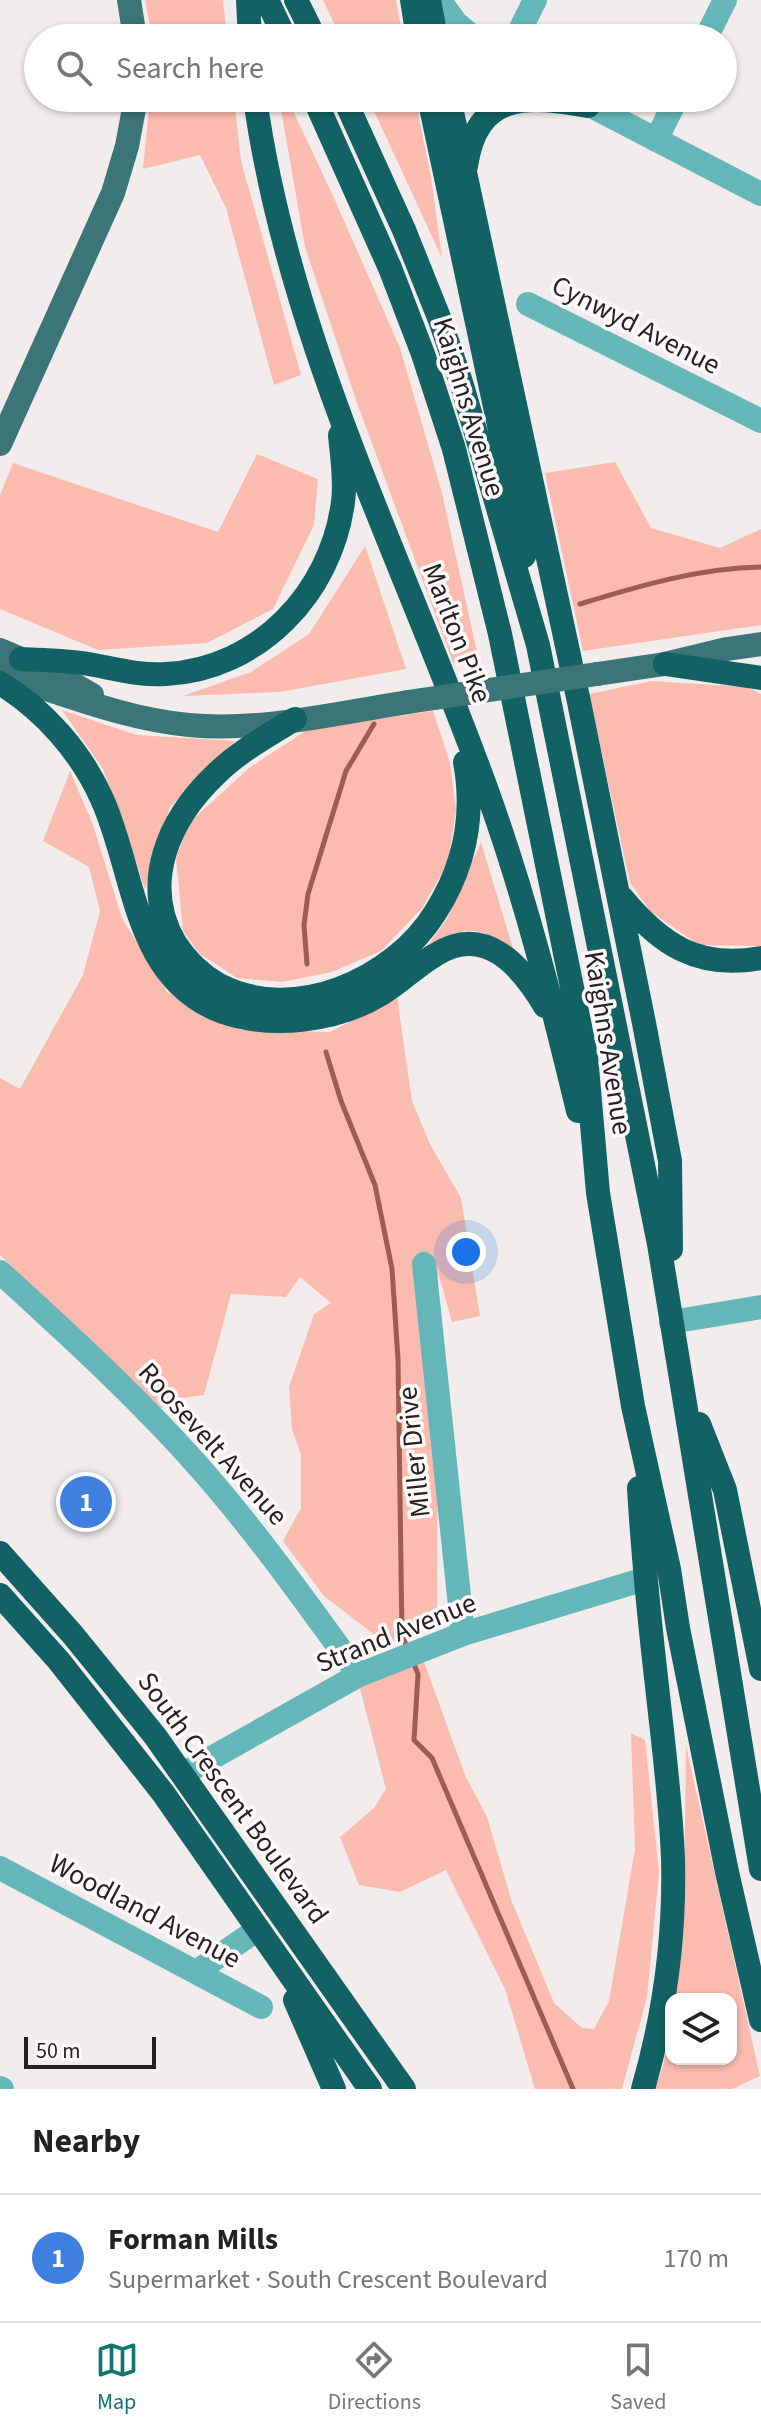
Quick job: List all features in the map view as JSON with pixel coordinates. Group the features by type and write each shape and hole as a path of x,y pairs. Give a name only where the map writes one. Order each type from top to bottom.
{"highway":[{"path":"248,0 249,24"},
{"path":"267,0 278,24"},
{"path":"296,0 308,24"},
{"path":"412,0 416,24"},
{"path":"429,0 433,24"},
{"name":"Marlton Pike","path":"257,112 267,167 297,283 338,405 491,801 520,889 560,1032 598,1193"},
{"name":"Kaighns Avenue","path":"320,112 413,324 450,438 503,647 586,1056 598,1193 633,1406 669,1569 724,1858 761,2020"},
{"name":"Kaighns Avenue","path":"350,112 404,230 440,320 538,645 641,1151 748,1781"},
{"path":"432,112 516,505 538,645"},
{"path":"452,112 620,896 670,1161 671,1322"},
{"path":"464,176 473,133 494,112"},
{"path":"10,654 82,663 135,674 182,673 227,659 279,628 318,579 337,534 345,481 338,405"},
{"path":"665,664 761,678"},
{"path":"0,683 24,699 54,727 84,765 111,821 154,953 174,980 198,999 225,1012 256,1020 312,1018 366,1002 392,987 437,953 458,945 470,945 495,950 516,964 560,1032"},
{"path":"295,719 238,756 204,786 181,814 161,862 159,894 162,910 166,926 181,952 216,983 260,998 313,996 363,979 392,960 429,922 456,874 468,825 470,786 457,716"},
{"path":"620,896 658,937 678,950 724,960 761,958"},
{"path":"681,1377 725,1490 761,1669"},
{"path":"633,1406 645,1579 673,1863 666,1975 643,2089"},
{"name":"South Crescent Boulevard","path":"0,1553 106,1675 183,1774 404,2089"},
{"name":"South Crescent Boulevard","path":"0,1595 59,1661 123,1741 370,2089"},
{"path":"748,1781 761,1823"},
{"path":"748,1781 761,1869"},
{"path":"273,1950 334,2089"}],"main road":[{"path":"129,0 133,24"},
{"path":"0,444 113,193 133,112"},
{"path":"0,638 10,654 52,672 118,710"},
{"path":"0,674 64,697 169,723 218,727 295,719 665,664 761,644"}],"street":[{"path":"439,0 457,24"},
{"path":"523,24 535,0"},
{"path":"713,24 725,0"},
{"path":"601,112 761,194"},
{"path":"656,140 670,112"},
{"name":"Cynwyd Avenue","path":"528,304 761,421"},
{"name":"Miller Drive","path":"424,1264 463,1634"},
{"name":"Roosevelt Avenue","path":"0,1272 104,1366 199,1467 264,1545 359,1675"},
{"path":"671,1322 761,1307"},
{"name":"Strand Avenue","path":"183,1774 359,1675 463,1634 645,1579"},
{"name":"Woodland Avenue","path":"3,1877 261,2007"},
{"path":"196,1972 258,1929"}],"shaded area":[{"path":"145,0 223,0 226,24 149,24"},
{"path":"323,0 396,0 400,24 334,24"},
{"path":"149,112 236,112 241,161 301,375 274,385 226,208 200,155 143,169"},
{"path":"281,112 294,112 400,348 442,493 479,661 453,663 356,400 305,247"},
{"path":"374,112 418,112 442,258"},
{"path":"257,454 318,479 314,525 273,609 207,643 98,650 0,609 0,495 13,463 218,532"},
{"path":"615,462 651,528 720,548 761,529 761,625 583,651 545,473"},
{"path":"365,546 406,669 280,692 183,696 251,672 309,634"},
{"path":"652,681 747,687 761,694 761,946 699,945 651,912 630,883 589,694"},
{"path":"62,710 137,735 235,741 170,807 145,889 103,769"},
{"path":"433,711 450,763 456,810 448,862 423,907 381,951 332,972 282,982 237,978 199,953 183,931 176,858 189,823 249,768 310,728"},
{"path":"70,771 93,825 122,918 167,992 241,1030 330,1032 397,997 412,1101 430,1144 461,1198 480,1316 452,1322 438,1272 437,1625 392,1643 376,1636 324,1596 283,1541 301,1508 301,1455 292,1429 289,1387 314,1314 331,1303 300,1277 286,1297 231,1294 204,1395 176,1399 160,1409 0,1255 0,1078 20,1089 83,975 100,911 89,867 43,841"},
{"path":"481,842 514,952 491,936 472,931 453,934 428,945 447,919"},
{"path":"424,1662 465,1775 487,1817 512,1902 554,2003 582,2028 594,2029 609,2001 635,1849 631,1733 645,1740 659,1872 647,1997 622,2089 535,2089 505,1989 446,1870 400,1892 359,1885 340,1837 374,1808 386,1789 358,1681"},
{"path":"686,1746 760,2076 732,2089 655,2089 665,2056 665,2065 737,2065 737,1993 674,1993 684,1919"}],"waterway":[{"path":"580,604 692,574 761,567"},
{"path":"307,964 304,925 308,894 346,771 374,724"},
{"path":"326,1052 341,1101 375,1185 392,1269 398,1359 402,1635 407,1647"},
{"path":"412,1660 418,1674 414,1740 432,1758 573,2089"}],"place":[{"name":"Forman Mills","path":"86,1502"}]}
